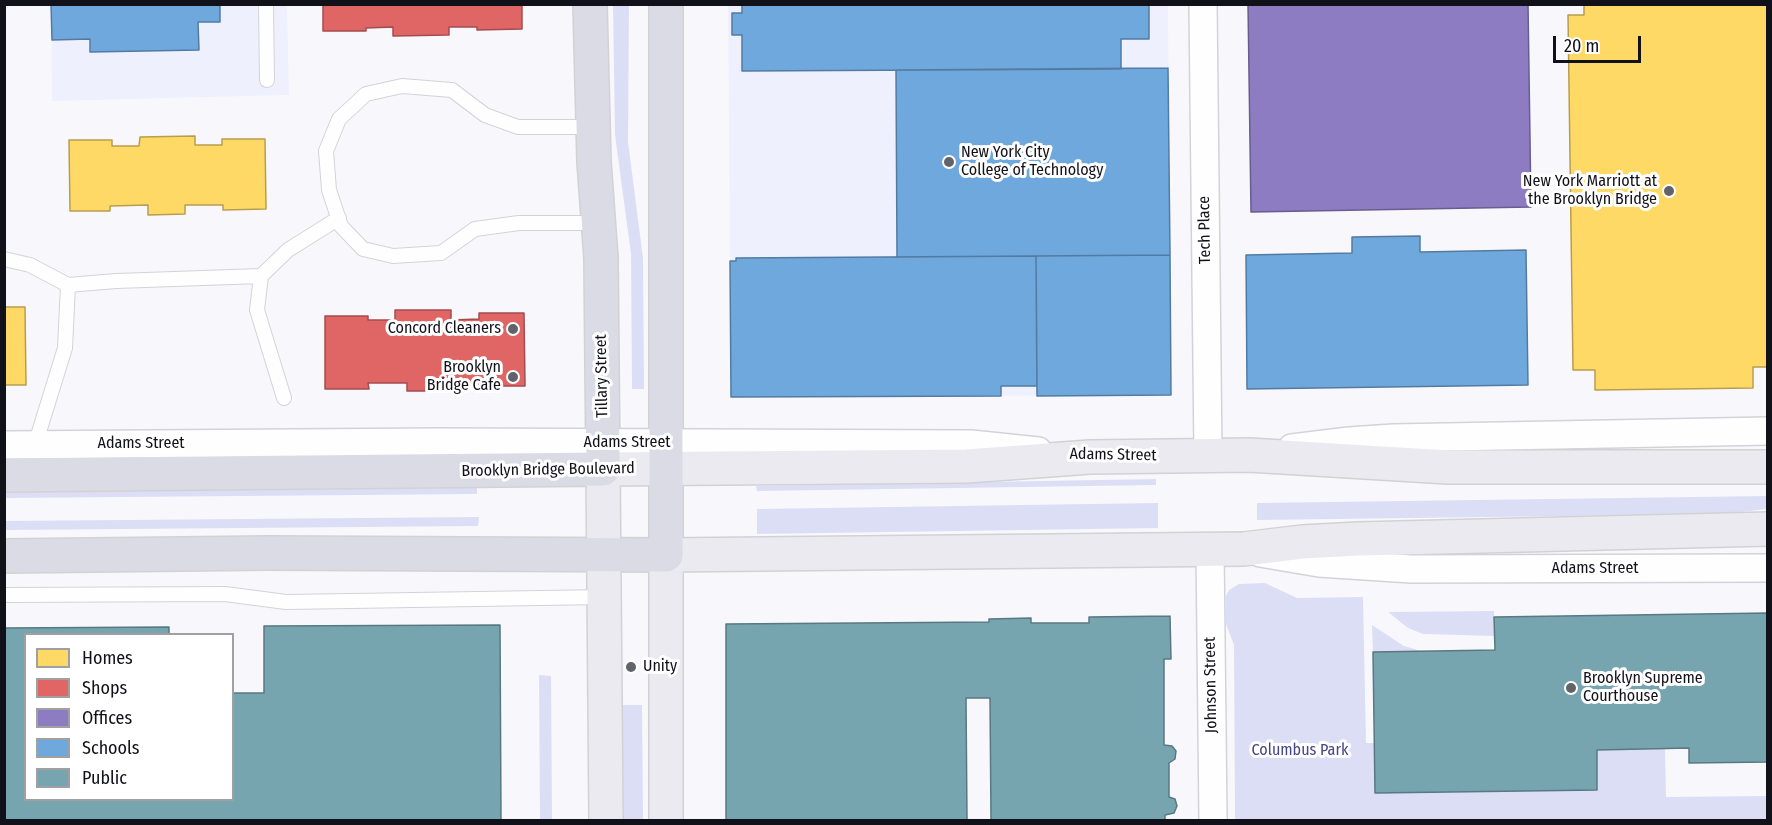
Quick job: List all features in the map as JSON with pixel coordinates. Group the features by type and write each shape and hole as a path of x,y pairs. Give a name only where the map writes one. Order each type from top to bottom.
{"highway":[{"name":"Tillary Street","path":"590,4 593,127 600,223 603,456"},
{"path":"666,4 666,555"},
{"name":"Brooklyn Bridge Boulevard","path":"4,475 603,456"},
{"name":"Adams Street","path":"4,556 666,555"}],"main road":[{"name":"Adams Street","path":"1090,457 1249,454 1448,467 1767,467"},
{"name":"Brooklyn Bridge Boulevard","path":"603,456 967,466 1090,457"},
{"name":"Tillary Street","path":"603,456 606,820"},
{"name":"Adams Street","path":"666,555 1244,549 1302,542 1358,539 1767,529"},
{"path":"666,555 666,820"}],"street":[{"name":"Tech Place","path":"1203,4 1208,455"},
{"name":"Adams Street","path":"1249,454 1348,441 1393,438 1767,431"},
{"name":"Adams Street","path":"4,445 439,442 603,456"},
{"name":"Johnson Street","path":"1210,549 1213,820"},
{"name":"Adams Street","path":"1244,549 1319,562 1411,569 1767,568"}],"lane":[{"path":"266,4 267,80"},
{"path":"593,127 518,127 485,114 452,90 402,86 366,94 339,119 326,151 329,190 341,226 363,249 393,256 441,253 475,228 519,223 600,223"},
{"path":"284,398 257,310 261,276 288,250 339,218"},
{"path":"4,259 30,265 68,285 261,276"},
{"path":"35,445 65,348 68,285"},
{"path":"4,595 225,594 286,602 605,597"}],"shaded area":[{"path":"51,5 287,5 289,95 52,101"},
{"name":"New York City College of Technology","path":"728,5 1168,5 1171,395 731,397"}],"green space":[{"path":"613,5 629,5 628,142 643,258 644,389 632,389 631,254 615,135"},
{"path":"1156,479 1156,485 757,491 756,486"},
{"path":"477,487 477,494 5,498 4,491"},
{"path":"1768,496 1767,509 1722,514 1257,520 1257,503"},
{"path":"1158,503 1158,528 757,534 757,509"},
{"path":"479,517 478,526 4,530 5,521"},
{"name":"Columbus Park","path":"1265,583 1297,598 1363,597 1366,743 1374,743 1376,793 1597,790 1597,750 1665,748 1666,797 1767,796 1767,820 1235,820 1234,645 1226,624 1226,596 1229,590 1239,584"},
{"path":"1494,611 1495,636 1423,634 1408,628 1388,612"},
{"path":"1372,625 1404,646 1421,651 1373,652"},
{"path":"539,675 551,676 552,820 540,820"},
{"path":"620,705 642,705 643,820 620,820"}],"building: Homes":[{"name":"New York Marriott at the Brooklyn Bridge","path":"1584,4 1768,4 1768,367 1753,367 1753,388 1595,390 1595,370 1573,370 1568,15 1584,15"},
{"path":"195,136 195,145 222,145 222,139 265,139 266,209 223,210 223,205 185,205 185,214 148,215 148,205 110,206 110,211 70,211 69,140 112,140 112,146 139,146 140,137"},
{"path":"4,307 25,307 26,385 4,385"}],"building: Shops":[{"path":"323,4 522,4 522,29 477,30 477,27 449,27 449,35 393,36 393,27 366,28 366,31 323,31"},
{"path":"395,310 451,310 451,320 479,319 479,313 524,313 525,386 443,383 443,391 407,391 407,383 368,383 369,389 325,389 325,316 368,316 368,320 395,320"}],"building: Offices":[{"path":"1248,4 1528,4 1531,207 1251,212"}],"building: Schools":[{"path":"51,4 253,5 220,5 220,22 198,22 199,50 90,52 90,39 52,40"},
{"path":"742,4 1149,4 1149,39 1121,39 1121,69 742,71 742,35 732,35 732,13 742,13"},
{"path":"1168,68 1170,255 897,257 896,70"},
{"path":"1420,236 1420,252 1526,250 1528,385 1247,389 1246,255 1352,253 1352,237"},
{"path":"1170,255 1171,395 1037,396 1036,256"},
{"path":"1036,256 1037,386 1001,386 1001,396 731,397 730,261 736,261 736,258"}],"building: Public":[{"name":"Brooklyn Supreme Courthouse","path":"1768,613 1768,762 1689,763 1689,748 1597,750 1597,790 1375,793 1373,652 1495,650 1494,617"},
{"path":"1170,616 1171,659 1164,659 1164,745 1172,746 1176,751 1175,759 1169,763 1169,797 1175,799 1177,806 1174,813 1165,815 1165,820 991,820 990,698 966,698 967,820 726,820 726,624 989,622 989,619 1031,618 1031,623 1089,623 1089,617"},
{"path":"500,625 501,820 4,820 4,628 169,627 169,633 24,633 24,801 234,801 234,693 264,693 264,626"}],"place":[{"name":"New York City College of Technology","path":"949,162"},
{"name":"New York Marriott at the Brooklyn Bridge","path":"1669,191"},
{"name":"Concord Cleaners","path":"513,329"},
{"name":"Brooklyn Bridge Cafe","path":"513,377"},
{"name":"Unity","path":"631,667"},
{"name":"Brooklyn Supreme Courthouse","path":"1571,688"}]}
